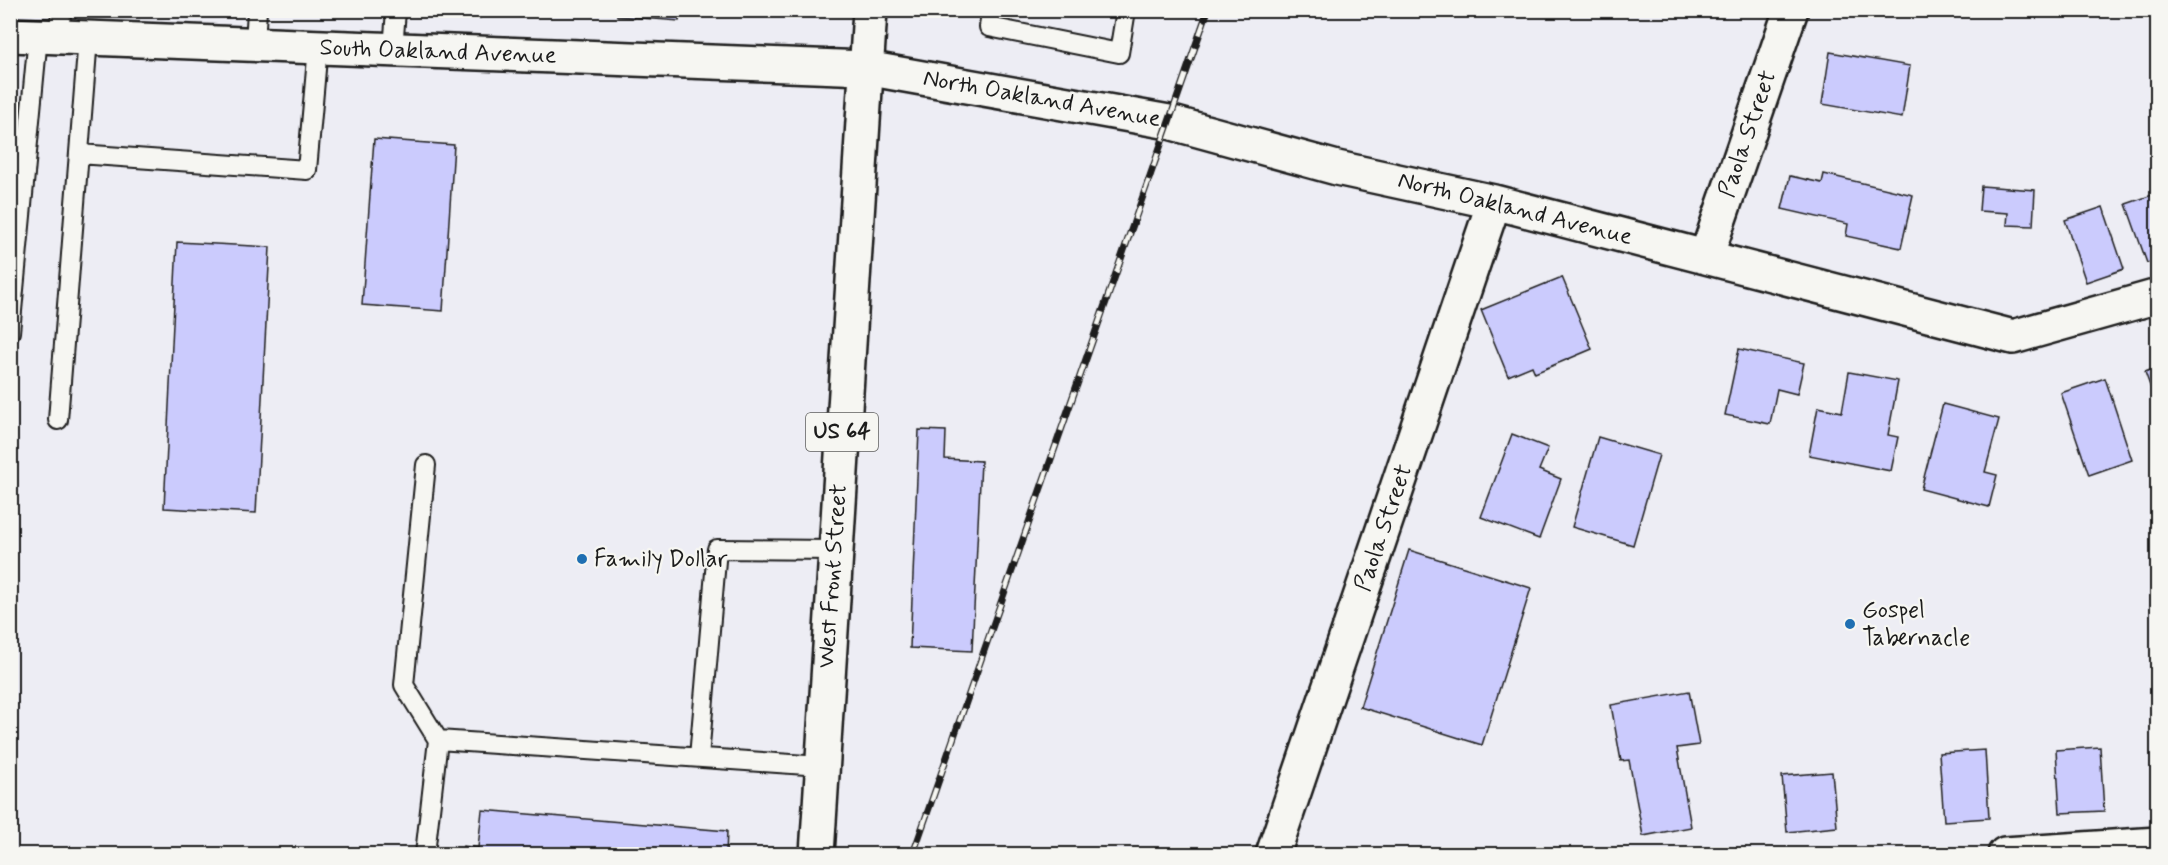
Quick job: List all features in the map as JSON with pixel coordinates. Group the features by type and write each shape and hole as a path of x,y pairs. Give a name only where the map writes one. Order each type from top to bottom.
{"street":[{"name":"West Front Street","path":"817,855 834,550 870,10"},
{"name":"Paola Street","path":"1706,257 1791,10"},
{"name":"South Oakland Avenue","path":"51,31 318,47 866,68"},
{"name":"North Oakland Avenue","path":"866,68 1169,122 1337,168 1494,201 2013,337 2157,296"},
{"name":"Paola Street","path":"1273,855 1494,201"},
{"path":"2005,855 2157,844"}],"lane":[{"path":"255,44 256,10"},
{"path":"393,50 396,10"},
{"path":"990,19 1119,53 1126,10"},
{"path":"51,31 79,154 58,420"},
{"path":"10,332 51,31"},
{"path":"79,154 307,170 318,47"},
{"path":"425,855 438,740 404,685 426,465"},
{"path":"699,757 717,549 834,550"},
{"path":"438,740 821,766"}],"building":[{"path":"410,10 480,10 480,18 410,15"},
{"path":"617,10 680,10 679,21 617,16"},
{"path":"1830,52 1910,66 1902,118 1822,104"},
{"path":"374,139 454,145 443,311 362,305"},
{"path":"1824,174 1913,195 1901,248 1846,236 1848,224 1782,209 1790,176 1822,183"},
{"path":"1981,186 2035,190 2033,226 2007,225 2008,213 1979,211"},
{"path":"2158,193 2158,260 2147,263 2126,204"},
{"path":"2103,207 2124,269 2086,282 2065,220"},
{"path":"177,242 270,247 256,513 164,508"},
{"path":"1562,277 1592,349 1535,373 1532,366 1508,376 1481,310"},
{"path":"1739,349 1804,363 1797,394 1777,389 1770,424 1725,415"},
{"path":"2158,367 2158,408 2145,372"},
{"path":"1849,372 1898,381 1888,435 1898,437 1891,471 1809,455 1818,407 1842,412"},
{"path":"2105,378 2132,460 2089,475 2061,393"},
{"path":"1943,404 1999,419 1985,472 1997,475 1989,507 1921,489"},
{"path":"919,430 946,431 945,459 981,461 972,651 910,648"},
{"path":"1512,434 1548,448 1539,470 1561,479 1539,539 1481,517"},
{"path":"1598,437 1659,455 1633,545 1572,527"},
{"path":"1409,550 1531,588 1482,745 1360,707"},
{"path":"1689,691 1699,745 1677,748 1691,827 1643,836 1629,760 1621,761 1611,705"},
{"path":"2100,747 2104,811 2060,813 2056,750"},
{"path":"1985,750 1989,818 1944,821 1939,753"},
{"path":"1832,772 1837,827 1787,832 1782,776"},
{"path":"482,810 727,831 726,854 462,854 463,846 478,848"}],"railway":[{"path":"913,854 1208,10"}],"place":[{"name":"Family Dollar","path":"582,559"},
{"name":"Gospel Tabernacle","path":"1850,624"}]}
